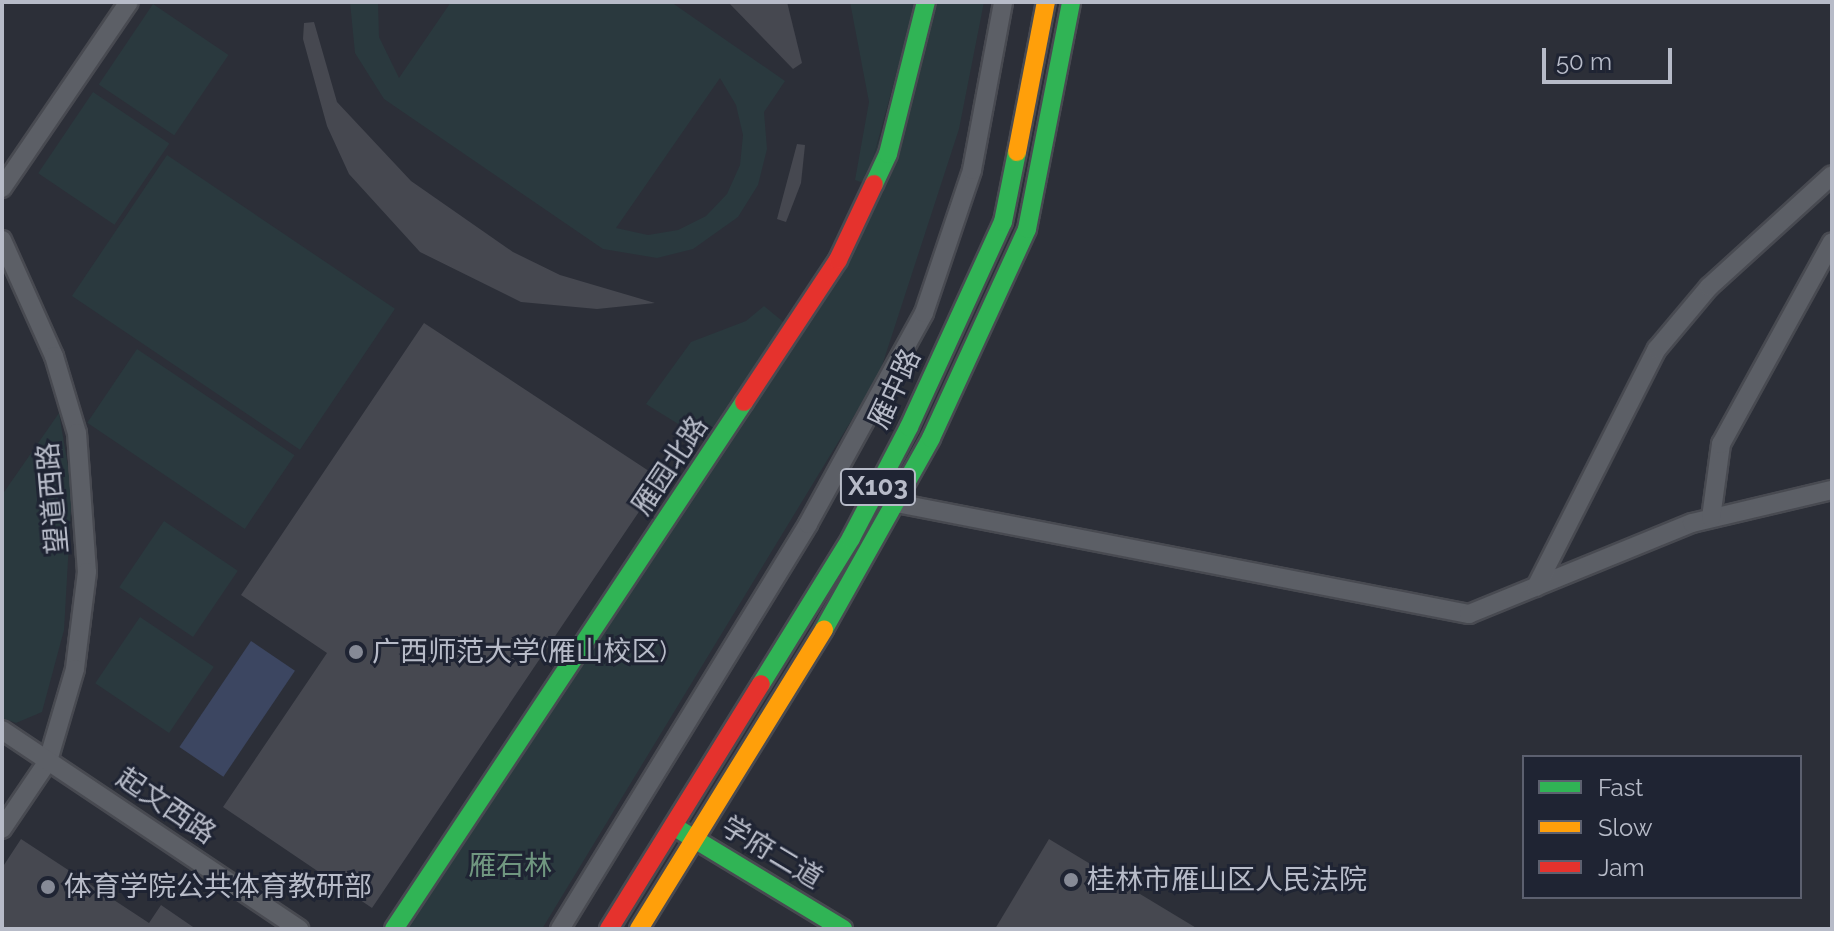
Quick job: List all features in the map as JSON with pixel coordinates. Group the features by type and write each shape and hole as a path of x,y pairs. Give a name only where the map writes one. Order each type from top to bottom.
{"main road":[{"name":"雁园北路","path":"394,929 838,260 888,154 926,2"},
{"name":"雁中路","path":"609,929 874,494 1003,222 1046,2"},
{"name":"雁中路","path":"639,929 896,504 1027,229 1071,2"},
{"name":"学府二道","path":"672,826 843,929"}],"street":[{"path":"2,188 129,2"},
{"path":"560,929 808,524 924,313 972,170 1003,2"},
{"path":"1536,587 1657,349 1709,287 1832,175"},
{"name":"望道西路","path":"2,240 54,356 77,433 85,502 81,640 48,761 2,829"},
{"path":"1711,518 1721,444 1832,242"},
{"path":"874,494 896,504 1469,614 1711,518 1832,490"},
{"name":"起文西路","path":"2,730 299,929"}],"green space":[{"path":"350,2 378,2 379,37 399,78 451,2 671,2 785,81 764,112 767,149 758,185 738,217 693,249 657,258 603,249 384,99 355,53","holes":["720,78 736,105 743,135 740,165 727,194 706,216 678,230 648,235 616,228"]},
{"path":"850,2 916,2 866,184 855,180 869,102"},
{"name":"雁石林","path":"926,2 984,2 959,129 879,375 542,929 394,929 838,260"},
{"path":"153,4 228,55 174,135 99,84"},
{"path":"93,92 169,143 114,225 38,173"},
{"path":"167,155 395,309 300,450 72,296"},
{"path":"764,306 787,325 709,443 646,404 691,342 746,321"},
{"path":"137,349 295,455 245,529 87,423"},
{"path":"59,413 72,490 64,630 42,712 16,723 2,718 2,495"},
{"path":"164,521 238,571 193,637 119,587"},
{"path":"140,617 214,667 169,733 95,683"}],"water":[{"path":"251,641 295,671 223,777 179,747"}],"building":[{"path":"728,2 787,2 802,63 793,69"},
{"path":"314,22 337,102 411,181 513,252 560,275 655,303 597,309 521,302 420,252 349,174 327,126 303,39 304,23"},
{"path":"797,144 805,145 801,183 786,222 777,219"},
{"path":"424,323 661,479 372,908 223,807 327,653 241,595"},
{"name":"体育学院公共体育教研部","path":"21,839 149,923 161,905 196,929 2,929 2,868"},
{"name":"桂林市雁山区人民法院","path":"1049,839 1198,929 995,929"}],"traffic: fast":[{"path":"874,184 888,154 926,2"},
{"path":"824,629 931,438 1027,229 1071,2"},
{"path":"761,684 851,538 909,427 1003,222 1017,152"},
{"path":"394,929 744,402"},
{"path":"678,829 843,929"}],"traffic: slow":[{"path":"1017,152 1046,2"},
{"path":"639,929 824,629"}],"traffic: jam":[{"path":"744,402 838,260 874,184"},
{"path":"609,929 761,684"}],"place":[{"name":"广西师范大学(雁山校区)","path":"356,652"},
{"name":"桂林市雁山区人民法院","path":"1071,880"},
{"name":"体育学院公共体育教研部","path":"48,887"}]}
